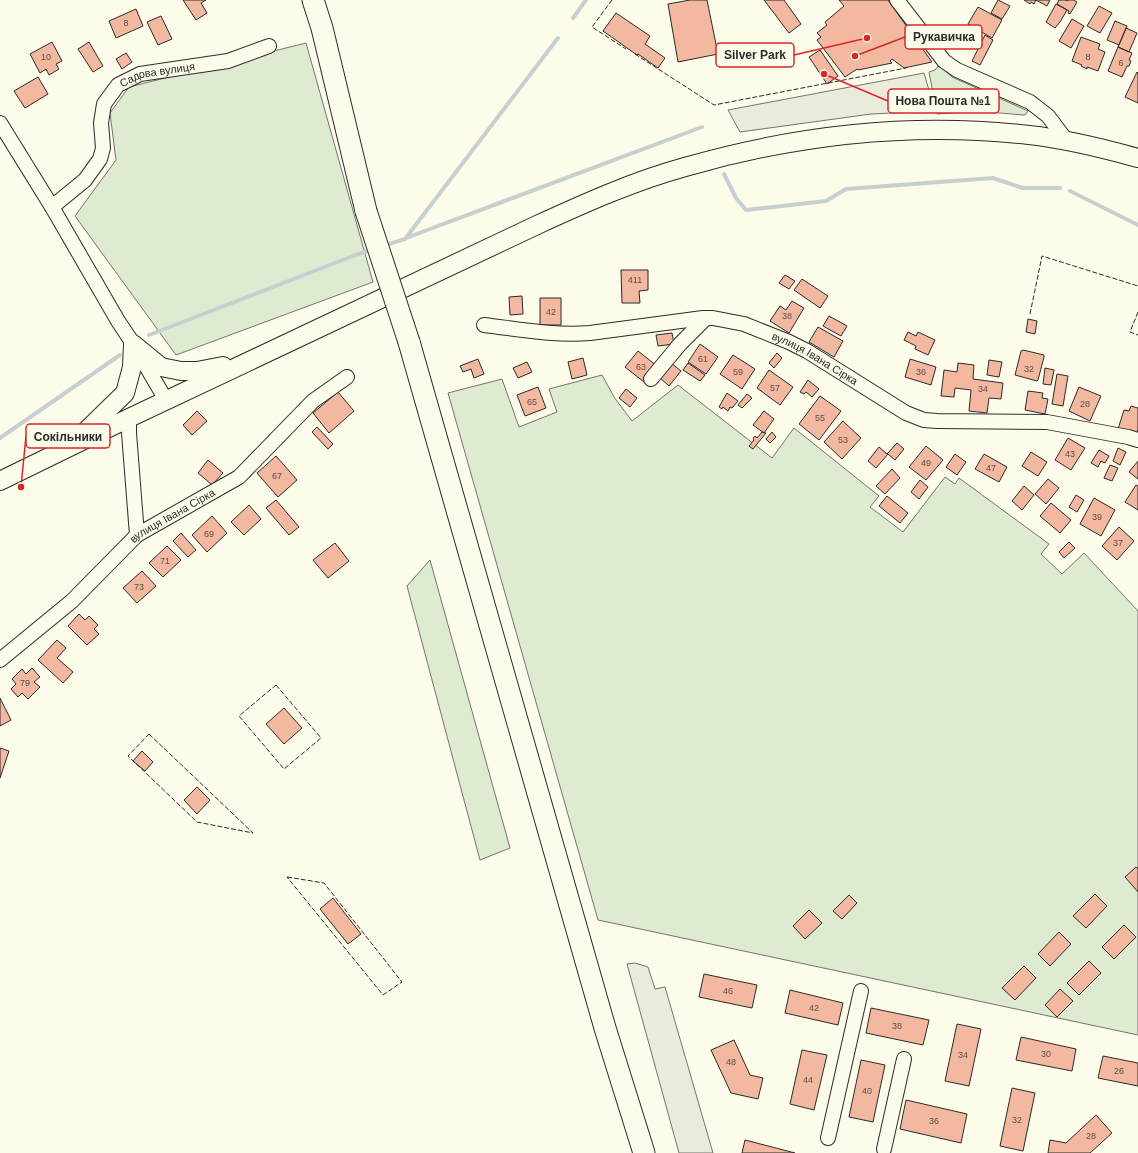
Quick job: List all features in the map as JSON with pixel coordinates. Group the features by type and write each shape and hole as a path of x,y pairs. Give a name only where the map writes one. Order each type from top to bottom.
{"highway":[{"path":"313,0 322,28 366,211 409,342 605,1028 644,1153"}],"main road":[{"path":"0,481 166,400 538,225 638,182 683,167 763,147 799,140 861,133 916,130 972,131 1029,135 1066,140 1138,158"},
{"path":"133,344 161,367 181,371 197,371 250,361"},
{"path":"72,445 126,393 132,367 133,344"}],"street":[{"path":"897,0 944,61 950,66 1030,102 1048,116 1066,140"},
{"name":"Садова вулиця","path":"52,207 85,180 100,159 103,148 101,124 104,104 118,85 140,74 228,61 270,46"},
{"path":"0,122 166,400"},
{"path":"651,379 690,333 706,318"},
{"name":"вулиця Івана Сірка","path":"484,324 577,334 706,318 720,319 744,324 795,345 900,410 921,419 937,421 1047,422 1138,440"},
{"name":"вулиця Івана Сірка","path":"0,660 72,600 137,535 240,477 313,401 347,377"},
{"path":"129,418 137,535"},
{"path":"828,1138 861,991"},
{"path":"884,1150 904,1059"}],"green space":[{"path":"306,43 373,282 176,355 75,216 116,160 110,113 129,87"},
{"path":"939,65 952,77 1028,111 1024,115 975,111 937,114 929,72 935,70"},
{"path":"602,375 614,397 632,421 678,385 772,458 794,428 879,496 870,507 903,532 945,477 955,484 959,478 1049,544 1041,554 1062,574 1084,553 1138,611 1138,1035 598,920 448,393 502,379 519,427 557,412 549,389"},
{"path":"430,560 510,848 480,860 407,586"}],"shaded area":[{"path":"924,73 935,111 871,114 740,132 728,110"},
{"path":"635,963 648,967 655,989 665,987 713,1153 679,1153 627,964"}],"building":[{"path":"183,0 206,0 201,3 207,13 196,20"},
{"path":"690,0 707,0 718,54 678,62 668,4"},
{"path":"764,0 784,0 801,24 789,33"},
{"path":"839,0 888,0 932,62 904,68 892,59 890,61 892,63 857,69 845,77 817,40 821,37 817,33 827,25 825,22 844,6"},
{"path":"998,0 1010,6 1002,19 991,13"},
{"path":"1024,0 1036,0 1034,4 1031,2 1030,4"},
{"path":"1036,0 1050,0 1047,6"},
{"path":"1059,0 1074,0 1077,2 1070,14 1068,13 1069,11 1057,4"},
{"path":"1056,4 1067,10 1055,28 1046,22"},
{"path":"1099,6 1112,13 1100,33 1087,26"},
{"path":"978,7 1002,20 992,38 968,24"},
{"path":"136,9 143,26 116,38 109,21"},
{"path":"616,13 650,36 645,44 665,58 658,68 603,31"},
{"path":"161,16 172,39 158,45 147,22"},
{"path":"1072,19 1084,26 1071,48 1059,41"},
{"path":"1115,21 1127,26 1119,45 1107,40"},
{"path":"1126,28 1137,33 1129,52 1118,47"},
{"path":"985,35 993,40 980,65 972,61"},
{"path":"1081,37 1100,44 1098,49 1105,52 1098,71 1087,67 1087,69 1072,61"},
{"path":"52,42 62,61 56,64 59,69 49,75 46,69 40,73 30,54"},
{"path":"89,42 103,66 93,72 78,49"},
{"path":"1118,47 1132,53 1129,60 1131,61 1129,66 1127,66 1122,77 1108,71"},
{"path":"820,50 838,76 827,84 809,57"},
{"path":"126,53 132,62 122,69 116,59"},
{"path":"1137,72 1138,73 1138,103 1125,97"},
{"path":"38,77 48,94 25,108 14,91"},
{"path":"621,270 648,270 648,290 639,291 640,303 622,303"},
{"path":"785,275 795,281 789,289 779,283"},
{"path":"802,279 828,296 820,308 794,290"},
{"path":"522,296 523,314 510,315 509,297"},
{"path":"540,298 561,298 561,325 540,325"},
{"path":"792,301 804,308 789,333 770,321 780,306 786,310"},
{"path":"829,316 847,326 841,336 823,326"},
{"path":"1028,319 1037,321 1035,334 1026,332"},
{"path":"818,327 843,341 834,357 809,342"},
{"path":"908,332 916,336 918,332 935,340 928,355 915,349 916,346 904,340"},
{"path":"672,333 674,344 658,346 656,335"},
{"path":"700,344 718,357 706,374 688,362"},
{"path":"1023,350 1044,355 1037,381 1015,375 1021,351"},
{"path":"638,351 657,366 644,382 625,367"},
{"path":"777,353 782,358 774,368 769,363"},
{"path":"733,355 755,369 742,389 720,374"},
{"path":"583,358 587,375 572,379 568,362"},
{"path":"478,359 484,374 474,378 471,369 463,372 460,366"},
{"path":"910,359 936,367 931,385 905,377"},
{"path":"989,360 1002,362 999,377 987,375"},
{"path":"527,362 532,372 518,378 513,368"},
{"path":"671,363 681,371 669,386 659,377"},
{"path":"688,363 705,375 700,381 683,370"},
{"path":"958,363 974,365 973,379 1003,383 1001,399 989,398 987,413 969,411 971,390 955,388 954,397 941,396 944,370 957,372"},
{"path":"1045,368 1054,370 1051,385 1043,384"},
{"path":"769,370 793,387 780,405 757,388"},
{"path":"1057,374 1068,376 1063,406 1052,404"},
{"path":"808,380 819,389 812,397 806,392 804,394 800,392"},
{"path":"538,387 546,408 525,416 517,395"},
{"path":"1079,387 1101,396 1090,421 1069,411"},
{"path":"626,389 637,398 630,407 619,398"},
{"path":"1028,391 1043,393 1042,398 1048,399 1045,414 1025,410"},
{"path":"338,392 354,411 329,433 313,413"},
{"path":"727,393 738,401 732,408 730,407 728,411 723,407 722,409 719,407"},
{"path":"747,394 752,398 742,408 738,405"},
{"path":"820,396 841,411 819,440 799,424"},
{"path":"1131,406 1138,408 1138,429 1136,435 1118,429 1124,410 1129,411"},
{"path":"197,411 207,421 192,435 183,425"},
{"path":"764,411 774,419 764,433 753,425"},
{"path":"843,421 861,438 842,459 824,442"},
{"path":"317,427 333,444 328,449 312,432"},
{"path":"762,432 766,433 753,449 749,446 754,440 753,438 755,436 757,438"},
{"path":"772,432 776,437 770,443 766,439"},
{"path":"1068,438 1085,448 1071,470 1055,460"},
{"path":"897,443 904,449 895,460 888,454 876,468 868,461 879,447 887,454"},
{"path":"926,446 943,460 926,480 909,467"},
{"path":"1118,448 1126,452 1120,465 1113,461"},
{"path":"1099,450 1109,456 1105,463 1101,461 1098,467 1091,463"},
{"path":"1031,452 1047,462 1038,476 1022,466"},
{"path":"955,454 966,462 957,475 946,467"},
{"path":"984,454 1007,467 999,482 975,469"},
{"path":"276,456 297,480 278,497 257,473"},
{"path":"208,460 223,473 212,485 198,473"},
{"path":"1138,461 1138,479 1129,472"},
{"path":"1110,465 1118,468 1112,481 1104,478"},
{"path":"892,469 900,478 885,494 876,486"},
{"path":"1048,479 1059,488 1046,504 1035,494"},
{"path":"920,480 928,487 919,499 911,492"},
{"path":"1136,485 1138,486 1138,510 1125,502"},
{"path":"1024,486 1034,495 1022,510 1012,501"},
{"path":"1076,495 1084,500 1077,512 1069,507"},
{"path":"887,496 908,513 900,523 879,506"},
{"path":"1094,498 1115,510 1101,536 1080,524"},
{"path":"276,500 299,527 289,535 266,508"},
{"path":"1051,503 1071,520 1060,533 1040,516"},
{"path":"249,505 261,519 244,535 231,522"},
{"path":"212,516 227,533 207,552 192,535"},
{"path":"1119,527 1134,541 1117,560 1102,546"},
{"path":"181,533 196,550 188,557 173,541"},
{"path":"1069,542 1075,548 1064,558 1059,552"},
{"path":"335,543 349,561 328,578 313,560"},
{"path":"167,546 181,560 163,577 149,563"},
{"path":"142,571 156,586 137,603 123,588"},
{"path":"79,614 85,620 89,616 98,625 94,629 99,634 87,645 68,626"},
{"path":"57,640 66,648 57,658 73,672 63,683 38,660"},
{"path":"32,668 40,677 34,682 40,687 28,699 22,693 18,697 11,689 16,684 12,679 22,669 26,674"},
{"path":"0,698 11,720 0,726"},
{"path":"284,708 302,728 284,744 266,724"},
{"path":"0,748 9,751 0,778"},
{"path":"142,751 153,762 145,771 133,761"},
{"path":"197,787 210,800 197,814 184,800"},
{"path":"1136,867 1138,869 1138,892 1125,877"},
{"path":"1095,894 1107,906 1086,928 1073,916"},
{"path":"849,895 857,903 842,919 833,911"},
{"path":"333,898 361,934 348,944 320,909"},
{"path":"809,910 822,923 805,939 793,926"},
{"path":"1124,925 1136,937 1114,959 1102,947"},
{"path":"1059,932 1071,944 1050,966 1038,954"},
{"path":"1089,961 1101,973 1079,995 1067,983"},
{"path":"1024,966 1036,978 1015,1000 1002,988"},
{"path":"704,974 757,985 752,1008 699,997"},
{"path":"1060,989 1073,1001 1057,1017 1045,1005"},
{"path":"790,990 843,1003 838,1025 785,1013"},
{"path":"871,1008 929,1020 923,1045 866,1033"},
{"path":"957,1024 981,1029 969,1086 945,1081"},
{"path":"1021,1037 1076,1049 1072,1071 1016,1060"},
{"path":"734,1040 750,1075 763,1078 758,1099 731,1093 711,1050"},
{"path":"802,1050 827,1055 814,1110 790,1104"},
{"path":"1103,1056 1138,1063 1138,1086 1098,1078"},
{"path":"861,1060 885,1065 873,1122 849,1117"},
{"path":"1012,1088 1035,1093 1023,1151 1000,1146"},
{"path":"906,1100 967,1114 961,1143 900,1129"},
{"path":"1096,1115 1112,1133 1090,1153 1048,1153 1050,1140 1066,1143"},
{"path":"745,1140 795,1153 742,1153"}],"waterway":[{"path":"573,18 586,0"},
{"path":"383,246 405,239 558,38"},
{"path":"406,238 702,127"},
{"path":"724,174 736,198 746,210 826,201 846,189 993,178 1023,188 1060,188"},
{"path":"1070,191 1138,225"},
{"path":"149,335 373,249"},
{"path":"0,438 120,355"}],"fence":[{"path":"612,0 592,27 626,49"},
{"path":"635,54 714,105 906,68"},
{"path":"1030,314 1042,256 1138,286"},
{"path":"1138,312 1130,332 1138,335"},
{"path":"276,685 321,738 284,769 239,716 276,685"},
{"path":"149,734 253,833 197,822 128,756 149,734"},
{"path":"287,877 324,883 402,982 383,995 287,877"}],"place":[{"name":"Silver Park","path":"867,38"},
{"name":"Рукавичка","path":"855,56"},
{"name":"Нова Пошта №1","path":"824,74"},
{"name":"Сокільники","path":"21,487"}]}
